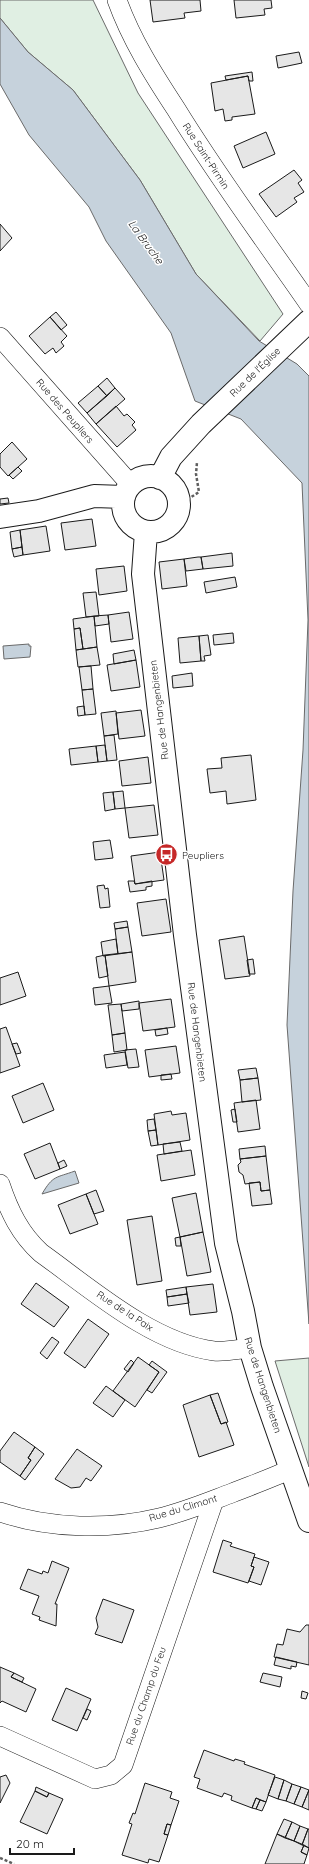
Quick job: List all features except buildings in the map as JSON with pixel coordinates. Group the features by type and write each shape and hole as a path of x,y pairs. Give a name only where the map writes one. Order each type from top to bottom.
{"street":[{"name":"Rue Saint-Pirmin","path":"117,0 140,52 198,144 242,211 309,304"},
{"name":"Rue de l'Église","path":"160,478 171,457 201,424 309,321"},
{"name":"Rue des Peupliers","path":"0,337 127,491"},
{"path":"150,476 160,478 170,483 177,493 179,505 176,517 168,526 158,531 146,532 135,527 128,519 124,508 127,491 139,479 150,476"},
{"path":"0,517 39,510 94,496 127,491"},
{"name":"Rue de Hangenbieten","path":"146,532 143,574 183,920 211,1141 226,1242 243,1311 250,1348 262,1387 309,1521"},
{"name":"Rue de la Paix","path":"0,1184 19,1229 28,1242 41,1253 135,1320 195,1348 216,1351 250,1348"},
{"name":"Rue de la Paix","path":"0,1221 19,1229"},
{"name":"Rue du Climont","path":"0,1512 13,1516 73,1525 113,1526 160,1518 214,1500 291,1469"},
{"name":"Rue du Champ du Feu","path":"0,1736 94,1779 111,1775 123,1765 214,1500"}],"path":[{"path":"179,505 199,492 196,474 198,459"},
{"path":"0,1858 14,1864"}],"green space":[{"path":"0,0 93,0 138,93 283,314 260,341 196,274 140,180 73,90 28,52 0,18"},
{"path":"309,1358 309,1467 275,1361"}],"water":[{"name":"La Bruche","path":"0,18 28,52 73,90 140,180 196,274 259,341 297,364 309,376 309,1324 287,1025 293,891 303,750 308,620 302,483 241,419 195,401 171,333 106,241 89,207 29,135 0,84"},
{"path":"29,644 29,646 31,646 30,657 4,659 3,646"},
{"path":"75,1171 79,1183 42,1194 52,1180"}],"place":[{"name":"Peupliers","path":"166,855"}]}
